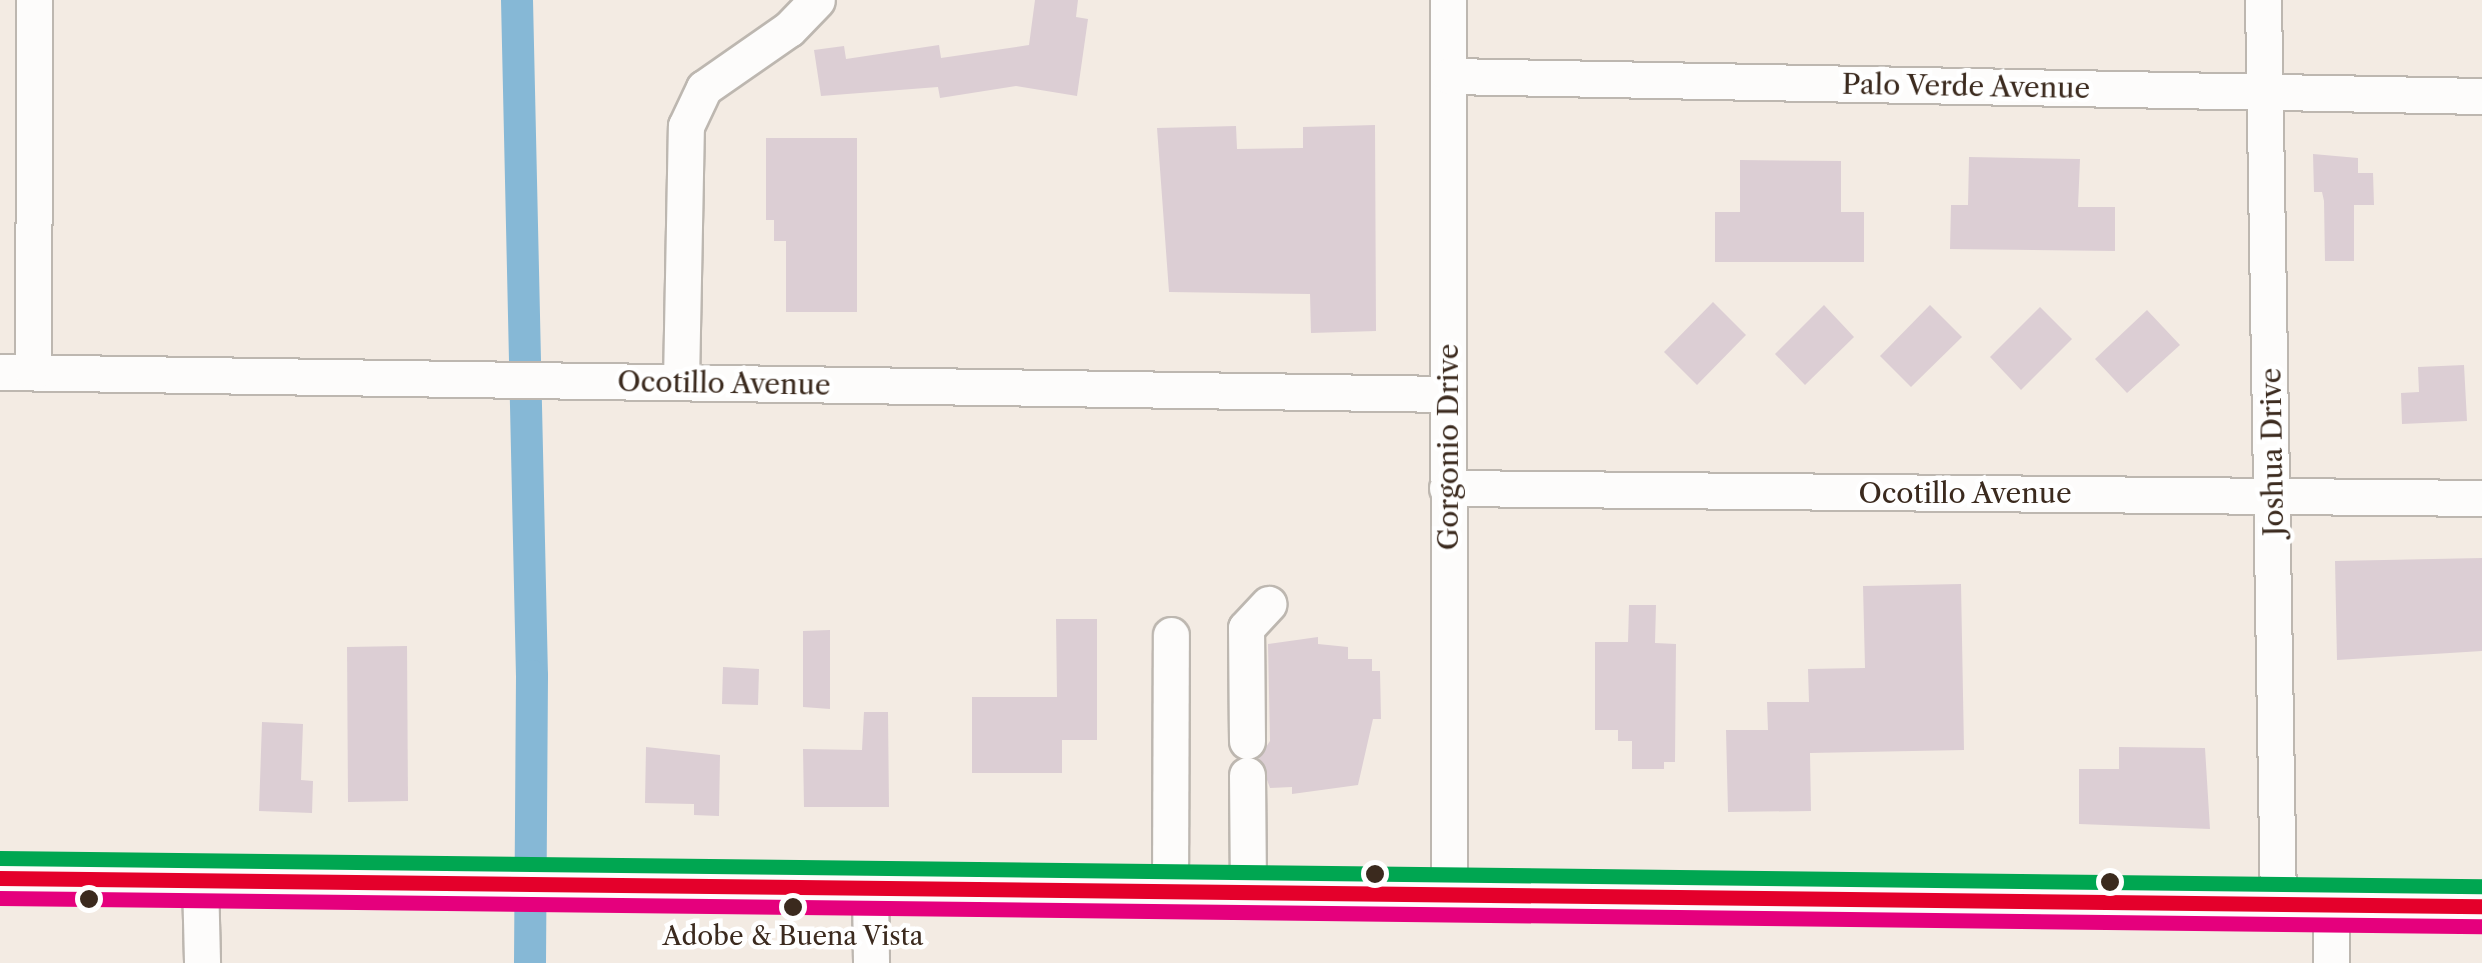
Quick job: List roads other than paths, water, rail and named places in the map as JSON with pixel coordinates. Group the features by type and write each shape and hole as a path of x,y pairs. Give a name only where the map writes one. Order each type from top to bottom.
{"main road":[{"path":"0,878 2482,906"}],"street":[{"path":"16,372 17,180 34,0"},
{"path":"681,382 686,126 704,88 789,29 817,0"},
{"name":"Gorgonio Drive","path":"1448,0 1449,894"},
{"name":"Joshua Drive","path":"2263,0 2278,903"},
{"name":"Palo Verde Avenue","path":"1450,76 2482,96"},
{"name":"Ocotillo Avenue","path":"16,372 1448,394"},
{"name":"Ocotillo Avenue","path":"1447,488 2482,498"},
{"path":"1248,893 1246,628 1268,604"},
{"path":"1170,892 1171,635"},
{"path":"200,880 202,963"},
{"path":"870,890 871,963"},
{"path":"2331,904 2331,963"}],"waterway":[{"path":"517,0 532,676 530,963"}],"place":[{"name":"Adobe & Buena Vista","path":"793,907"}]}
